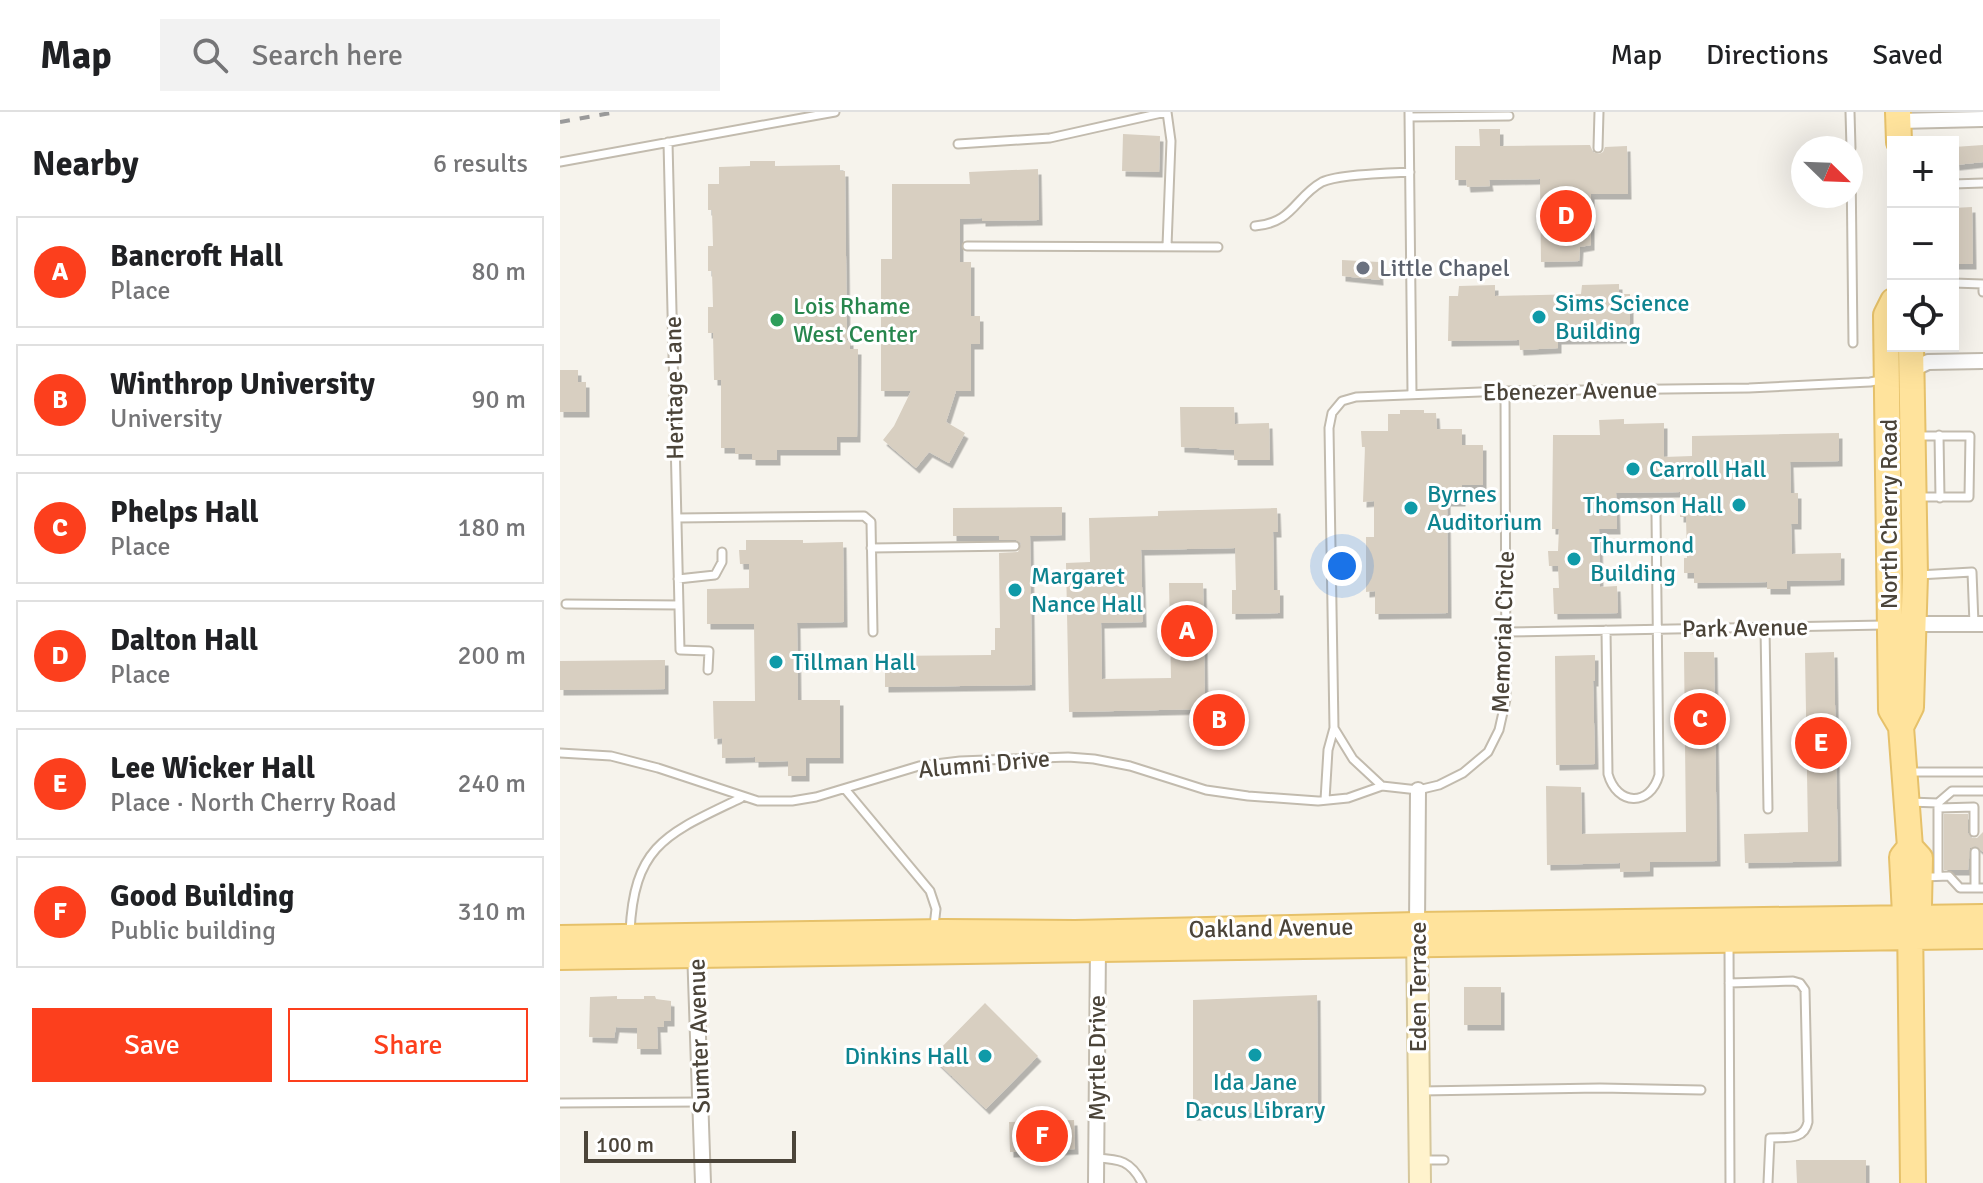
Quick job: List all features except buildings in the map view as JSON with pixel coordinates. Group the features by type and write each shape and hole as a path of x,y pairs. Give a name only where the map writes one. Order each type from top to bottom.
{"main road":[{"name":"North Cherry Road","path":"1887,313 1887,347"},
{"name":"North Cherry Road","path":"1887,352 1901,625 1911,707 1901,727 1903,772 1910,847 1920,858 1929,877 1910,927 1913,1183"},
{"name":"North Cherry Road","path":"1901,625 1915,575 1911,358"},
{"name":"North Cherry Road","path":"1910,847 1902,857 1903,912 1910,927"},
{"name":"Oakland Avenue","path":"1417,934 1729,939 1910,927 1983,917"},
{"name":"Oakland Avenue","path":"560,938 630,946 695,946 1910,927 1983,936"},
{"name":"Oakland Avenue","path":"695,946 934,932 1098,942"},
{"name":"Oakland Avenue","path":"560,957 630,946"}],"street":[{"path":"1899,125 1983,119"},
{"path":"1911,358 1928,362 1983,361"},
{"name":"Park Avenue","path":"1901,625 1978,624"},
{"name":"Eden Terrace","path":"1418,790 1420,1183"},
{"name":"Myrtle Drive","path":"1096,1183 1098,942"},
{"name":"Sumter Avenue","path":"695,946 703,1183"}],"lane":[{"path":"560,162 835,112"},
{"path":"958,144 1050,138 1166,112 1171,141 1167,246"},
{"path":"1598,148 1599,112"},
{"path":"1850,112 1851,136"},
{"path":"1412,393 1409,114 1509,116"},
{"name":"Heritage Lane","path":"668,142 680,650 709,651 708,670"},
{"path":"1255,226 1268,225 1281,219 1322,183 1371,173 1410,172"},
{"path":"1959,184 1983,183"},
{"path":"1852,208 1853,343"},
{"path":"967,246 1218,247"},
{"path":"1959,283 1983,284 1983,292"},
{"name":"Ebenezer Avenue","path":"1334,728 1329,428 1332,413 1342,401 1412,393 1749,388 1888,379"},
{"name":"Memorial Circle","path":"1322,801 1356,796 1382,786 1418,790 1439,785 1463,773 1488,752 1499,730 1506,699 1505,391"},
{"path":"1939,435 1940,498"},
{"path":"1914,436 1970,436 1969,497 1914,497"},
{"path":"1606,630 1608,774 1614,788 1631,799 1640,798 1650,794 1659,775 1656,515"},
{"path":"677,518 864,516 871,522 873,632"},
{"path":"871,548 1015,546"},
{"path":"678,579 715,575 722,562 722,552"},
{"path":"1915,575 1972,572 1978,624"},
{"path":"566,604 679,605"},
{"name":"Park Avenue","path":"1506,632 1901,625"},
{"path":"1765,628 1768,809"},
{"path":"1334,728 1353,759 1382,786"},
{"path":"1322,801 1334,728"},
{"name":"Alumni Drive","path":"560,753 611,756 758,801 792,801 845,789 919,766 960,761 1068,757 1130,766 1206,790 1322,801"},
{"path":"1903,772 1983,772"},
{"path":"845,789 930,891 936,909 934,932"},
{"path":"1929,877 1940,858 1938,805 1952,791 1983,791"},
{"path":"630,946 631,903 639,875 650,854 664,838 682,826 741,798"},
{"path":"1907,802 1974,807 1972,829"},
{"path":"1929,877 1949,876 1960,888 1979,888 1973,855"},
{"path":"1729,939 1730,1183"},
{"path":"1729,983 1793,981 1800,983 1805,990 1808,1122 1806,1131 1799,1136 1770,1138 1768,1183"},
{"path":"1419,1091 1701,1090"},
{"path":"560,1103 702,1102"},
{"path":"1096,1158 1127,1162 1142,1183"},
{"path":"1419,1160 1444,1160"}],"railway":[{"path":"560,122 616,112"}],"place":[{"name":"Dalton Hall","path":"1566,216"},
{"name":"Little Chapel","path":"1363,268"},
{"name":"Sims Science Building","path":"1539,317"},
{"name":"Lois Rhame West Center","path":"777,320"},
{"name":"Carroll Hall","path":"1633,469"},
{"name":"Thomson Hall","path":"1739,505"},
{"name":"Byrnes Auditorium","path":"1411,508"},
{"name":"Thurmond Building","path":"1574,559"},
{"name":"Margaret Nance Hall","path":"1015,590"},
{"name":"Bancroft Hall","path":"1187,631"},
{"name":"Tillman Hall","path":"776,662"},
{"name":"Phelps Hall","path":"1700,719"},
{"name":"Winthrop University","path":"1219,720"},
{"name":"Lee Wicker Hall","path":"1821,743"},
{"name":"Ida Jane Dacus Library","path":"1255,1055"},
{"name":"Dinkins Hall","path":"985,1056"},
{"name":"Good Building","path":"1042,1136"}]}
